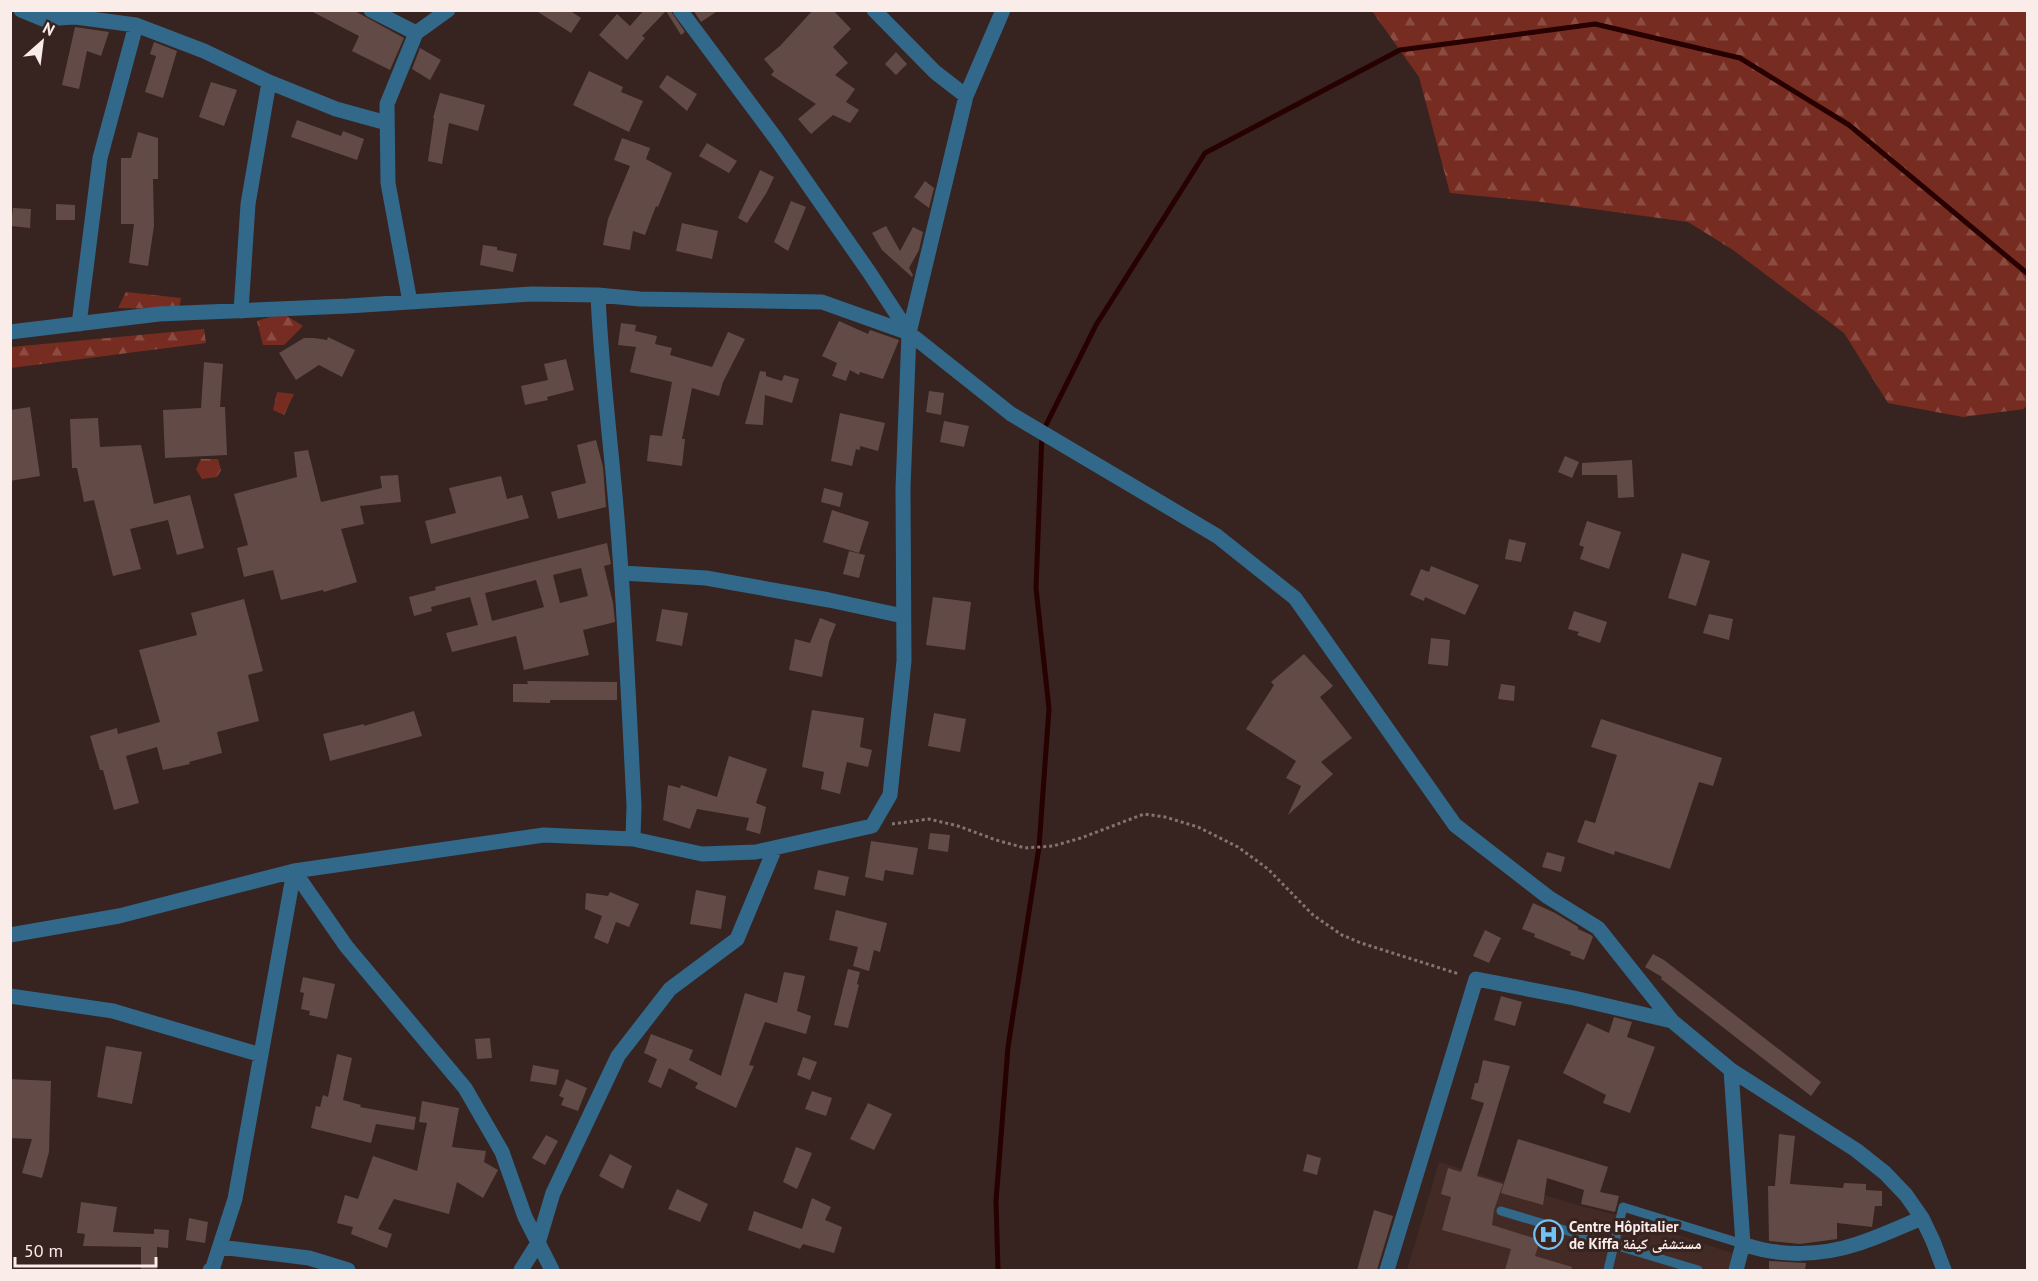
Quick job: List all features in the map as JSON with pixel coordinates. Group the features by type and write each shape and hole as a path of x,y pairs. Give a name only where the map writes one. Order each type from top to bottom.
{"street":[{"path":"21,10 43,19 75,17 136,25 204,51 269,82 336,109 387,123"},
{"path":"371,10 416,33"},
{"path":"410,302 388,183 387,104 416,33 448,10"},
{"path":"680,10 777,140 909,333 1011,414 1217,536 1295,598 1455,825 1548,897 1598,928 1672,1021 1731,1070 1856,1150 1885,1173 1906,1195 1922,1218 1944,1270"},
{"path":"874,10 934,72 966,96"},
{"path":"10,935 119,916 294,871 544,835 633,839 702,854 756,852 872,826 890,795 904,661 903,488 909,333 966,96 1003,10"},
{"path":"79,324 100,158 136,25"},
{"path":"241,311 248,204 269,82"},
{"path":"10,332 159,314 531,294 598,295 640,299 822,302 909,333"},
{"path":"598,295 600,351 622,573 634,805 633,839"},
{"path":"622,573 706,578 830,600 903,616"},
{"path":"521,1270 538,1243 554,1193 618,1056 670,989 737,939 775,848"},
{"path":"210,1270 236,1199 294,871"},
{"path":"294,871 346,946 465,1088 502,1152 525,1217 552,1270"},
{"path":"1387,1270 1476,979 1574,998 1672,1021"},
{"path":"10,996 113,1011 261,1055"},
{"path":"1731,1070 1743,1244 1736,1270"},
{"path":"1743,1244 1761,1251 1821,1252 1856,1245 1922,1218"},
{"path":"220,1246 309,1258 342,1270"}],"lane":[{"path":"1608,1270 1623,1207 1743,1244"},
{"path":"1502,1211 1698,1270"}],"path":[{"path":"872,826 929,819 1025,848 1062,844 1144,814 1165,817 1197,827 1238,847 1268,869 1313,915 1342,935 1476,979"}],"shaded area":[{"name":"Centre Hôpitalier de Kiffa مستشفى كيفة","path":"1439,1162 1577,1205 1621,1216 1735,1254 1730,1270 1407,1270"}],"green space":[{"path":"1372,11 2027,11 2027,404 2024,409 1963,417 1888,403 1844,333 1733,250 1688,222 1542,202 1450,193 1419,77"},
{"path":"126,292 181,298 179,309 118,308"},
{"path":"282,313 303,326 284,345 263,345 257,321"},
{"path":"204,329 206,343 11,368 11,347"},
{"path":"277,392 294,394 284,415 273,410"},
{"path":"201,459 218,459 221,470 217,477 202,479 196,469"}],"building":[{"path":"309,10 353,10 404,38 390,70 352,51 359,36"},
{"path":"535,10 569,10 581,18 571,33"},
{"path":"644,10 670,10 685,32 681,35 666,11 642,36 645,38 627,60 599,35 617,14 630,26"},
{"path":"693,10 719,10 701,22"},
{"path":"813,10 833,10 851,29 833,47 848,63 835,75 855,89 846,102 859,110 850,123 833,115 811,134 798,119 816,104 771,75 774,71 764,59 780,46"},
{"path":"75,27 109,32 101,56 87,51 79,89 62,85"},
{"path":"154,42 177,51 163,98 145,92 156,56 150,54"},
{"path":"420,48 441,60 430,80 412,69"},
{"path":"896,52 907,64 896,75 885,64"},
{"path":"589,71 623,87 621,92 643,101 629,132 573,105"},
{"path":"667,75 697,94 687,111 659,87"},
{"path":"211,82 237,90 224,126 199,117"},
{"path":"440,93 485,105 478,131 449,123 442,164 428,161 433,118"},
{"path":"297,120 341,136 343,131 364,139 357,160 291,137"},
{"path":"138,132 158,138 158,179 153,179 154,226 148,266 129,263 134,224 121,224 121,158 131,158"},
{"path":"622,138 650,148 646,159 672,173 645,235 633,231 630,250 603,245 608,219 630,166 614,160"},
{"path":"707,143 737,161 729,173 699,156"},
{"path":"760,170 774,177 747,223 738,218"},
{"path":"925,181 934,188 929,208 914,197"},
{"path":"791,201 806,207 788,251 774,242"},
{"path":"56,204 75,205 75,220 56,220"},
{"path":"13,208 31,209 30,228 11,226"},
{"path":"682,223 718,231 712,259 676,251"},
{"path":"886,226 900,251 913,227 923,232 919,250 909,268 912,277 882,250 872,233"},
{"path":"483,245 517,254 513,272 480,265"},
{"path":"839,321 868,334 870,330 899,340 883,379 860,372 859,375 850,370 846,381 832,376 837,363 822,356"},
{"path":"621,323 636,325 635,331 657,336 655,344 672,348 670,355 712,367 728,332 745,339 723,382 719,396 692,388 682,439 685,439 682,466 647,461 650,435 662,436 672,382 630,372 636,347 618,345"},
{"path":"328,337 355,350 342,377 319,365 296,380 279,353 304,338 327,340"},
{"path":"566,359 574,390 547,397 548,400 525,405 521,386 548,380 544,364"},
{"path":"204,362 223,364 220,407 225,407 227,455 165,458 163,410 201,408"},
{"path":"760,371 766,372 766,376 782,381 784,375 799,379 792,403 765,395 763,425 745,424"},
{"path":"929,391 944,393 941,415 926,412"},
{"path":"30,407 40,476 10,481 10,410"},
{"path":"840,413 885,423 878,451 860,446 860,450 856,449 852,466 831,461"},
{"path":"98,418 100,447 141,445 154,504 190,495 204,548 177,555 168,520 130,529 141,569 113,576 94,500 84,502 77,468 72,468 70,419"},
{"path":"944,421 969,426 964,447 940,442"},
{"path":"596,440 603,467 606,507 558,519 551,492 586,483 577,445"},
{"path":"308,450 321,502 382,488 380,476 398,475 401,502 360,506 364,524 341,529 357,582 324,592 323,590 281,600 273,570 244,577 237,548 248,545 234,494 297,477 294,452"},
{"path":"1565,456 1579,462 1572,478 1558,472"},
{"path":"1632,460 1634,497 1618,498 1617,475 1582,475 1582,463"},
{"path":"501,476 507,499 522,495 529,518 431,544 425,521 456,513 449,488"},
{"path":"824,488 843,493 840,507 821,502"},
{"path":"832,510 869,522 859,553 823,542"},
{"path":"1587,521 1621,532 1609,569 1580,559 1584,547 1579,545"},
{"path":"1509,539 1526,543 1521,562 1505,559"},
{"path":"607,543 611,564 604,566 615,622 583,630 589,655 524,670 516,636 452,652 446,633 478,625 470,597 431,607 432,611 414,616 409,597 436,590 435,587","holes":["581,568 588,596 560,603 553,575","536,580 544,607 492,621 485,593"]},
{"path":"849,551 865,555 859,578 843,574"},
{"path":"1682,553 1710,561 1696,606 1668,598"},
{"path":"1431,566 1479,585 1465,615 1425,597 1424,601 1410,595 1421,569 1429,572"},
{"path":"933,597 971,602 965,650 926,645"},
{"path":"244,599 263,671 248,675 259,721 217,732 222,753 189,762 190,764 163,770 157,747 126,756 139,803 114,810 103,770 100,770 90,736 117,728 118,734 160,722 139,650 197,635 191,613"},
{"path":"662,609 688,613 682,646 656,641"},
{"path":"1574,611 1607,622 1600,643 1577,635 1579,632 1568,629"},
{"path":"1709,614 1733,619 1729,640 1703,633"},
{"path":"820,618 836,624 829,642 822,677 789,670 795,639 810,643"},
{"path":"1431,638 1450,640 1448,666 1428,664"},
{"path":"1304,654 1333,686 1320,697 1352,738 1321,762 1333,774 1288,815 1301,786 1286,778 1296,761 1246,729 1274,685 1271,682"},
{"path":"527,681 617,682 617,700 513,702 513,684 528,684"},
{"path":"1501,684 1515,686 1514,701 1498,699"},
{"path":"812,710 864,718 860,747 872,750 868,767 847,762 840,794 821,789 824,772 802,767"},
{"path":"414,711 422,736 330,761 323,734 364,724 364,726"},
{"path":"934,713 966,719 960,752 928,746"},
{"path":"1601,719 1722,758 1713,786 1699,782 1670,869 1615,851 1614,855 1577,842 1585,820 1595,823 1617,755 1591,747"},
{"path":"729,756 767,769 756,803 766,807 760,834 746,830 749,818 697,809 690,829 663,820 668,785 680,788 681,785 717,797"},
{"path":"930,833 950,835 948,852 928,849"},
{"path":"871,841 918,848 913,875 885,870 883,881 865,877"},
{"path":"1547,852 1565,857 1561,872 1542,867"},
{"path":"818,870 849,877 845,896 814,889"},
{"path":"696,890 726,896 721,929 690,924"},
{"path":"610,892 639,904 629,927 616,922 608,944 594,938 602,916 585,909 586,893 608,896"},
{"path":"1533,903 1555,913 1593,937 1584,960 1522,929"},
{"path":"836,910 887,923 880,952 874,950 869,971 853,966 858,947 829,940"},
{"path":"1485,930 1501,938 1489,963 1473,956"},
{"path":"1653,954 1664,960 1821,1082 1811,1096 1661,979 1662,977 1645,967"},
{"path":"848,969 860,972 848,1028 834,1025"},
{"path":"784,972 805,976 797,1011 811,1016 806,1034 765,1022 749,1065 754,1066 736,1108 695,1088 698,1083 669,1068 661,1088 648,1082 657,1059 644,1053 651,1034 693,1050 689,1060 721,1076 745,993 777,1003"},
{"path":"303,977 335,984 327,1019 309,1015 310,1011 301,1009 304,993 300,992"},
{"path":"1501,996 1522,1002 1515,1026 1494,1020"},
{"path":"1614,1017 1632,1022 1627,1037 1655,1047 1630,1113 1603,1103 1606,1095 1563,1073 1587,1023 1609,1033"},
{"path":"490,1038 492,1058 477,1059 475,1039"},
{"path":"106,1046 142,1052 132,1104 97,1097"},
{"path":"337,1054 352,1058 343,1100 361,1105 360,1107 416,1117 414,1130 376,1124 371,1143 311,1128 316,1106 320,1107 323,1095 328,1097"},
{"path":"803,1057 817,1062 810,1080 797,1075"},
{"path":"1483,1060 1510,1066 1477,1176 1503,1184 1494,1210 1492,1225 1540,1240 1535,1256 1572,1267 1571,1270 1505,1270 1511,1249 1442,1230 1451,1197 1441,1194 1448,1168 1461,1172 1484,1103 1471,1099 1475,1083 1478,1083"},
{"path":"533,1065 559,1070 556,1085 530,1081"},
{"path":"10,1079 51,1081 49,1152 42,1178 22,1173 32,1139 10,1138"},
{"path":"566,1079 587,1088 578,1111 561,1105 564,1098 559,1096"},
{"path":"812,1091 832,1098 826,1116 805,1109"},
{"path":"422,1101 459,1108 452,1147 486,1151 484,1162 498,1170 483,1198 457,1182 449,1214 394,1199 378,1229 392,1234 387,1248 351,1234 353,1227 337,1223 345,1195 358,1199 373,1156 417,1171 427,1123 419,1122"},
{"path":"868,1103 892,1114 874,1150 850,1139"},
{"path":"1779,1134 1795,1136 1790,1184 1843,1188 1844,1183 1866,1184 1866,1190 1882,1191 1882,1206 1875,1206 1872,1227 1837,1223 1837,1239 1800,1244 1769,1241 1768,1186 1775,1186"},
{"path":"546,1135 558,1141 545,1165 532,1158"},
{"path":"1518,1139 1608,1167 1600,1192 1619,1196 1615,1212 1581,1204 1584,1190 1547,1178 1543,1205 1501,1193"},
{"path":"796,1147 812,1153 797,1189 783,1182"},
{"path":"610,1154 632,1166 623,1189 599,1176"},
{"path":"1307,1154 1321,1158 1317,1175 1303,1171"},
{"path":"677,1189 708,1204 700,1222 668,1209"},
{"path":"812,1198 831,1207 825,1220 842,1227 834,1253 803,1244 800,1249 748,1230 754,1211 802,1229"},
{"path":"81,1202 117,1207 113,1232 154,1234 154,1229 169,1230 168,1248 157,1247 157,1270 141,1270 141,1247 83,1246 85,1234 77,1233"},
{"path":"1374,1210 1393,1216 1377,1270 1357,1270"},
{"path":"189,1218 208,1222 205,1243 186,1240"},
{"path":"1769,1261 1806,1263 1805,1270 1769,1270"}],"waterway":[{"path":"998,1270 996,1201 1008,1047 1039,847 1049,709 1036,588 1042,433 1096,325 1205,153 1400,50 1595,24 1740,58 1849,125 2028,274"}],"place":[{"name":"Centre Hôpitalier de Kiffa مستشفى كيفة","path":"1548,1235"}]}
